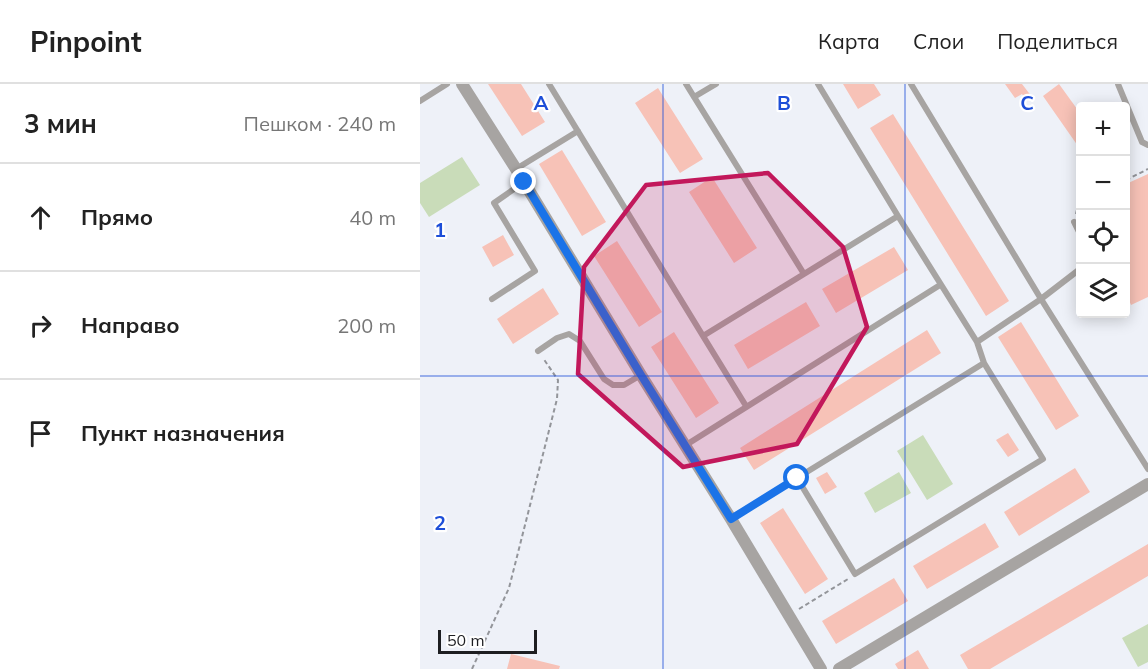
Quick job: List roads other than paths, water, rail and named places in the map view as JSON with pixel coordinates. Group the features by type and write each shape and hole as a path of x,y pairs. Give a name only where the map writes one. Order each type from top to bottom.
{"street":[{"path":"462,84 686,445 821,669"},
{"path":"839,669 1148,484"}],"lane":[{"path":"420,101 447,84"},
{"path":"549,84 746,406"},
{"path":"686,84 804,274"},
{"path":"694,98 716,84"},
{"path":"797,478 855,574 1043,459 984,363 977,342 897,216 818,84"},
{"path":"911,84 1041,299 1148,469"},
{"path":"1118,84 1142,142 1148,145"},
{"path":"516,169 578,131"},
{"path":"492,299 535,272 494,203 524,182"},
{"path":"703,336 897,216"},
{"path":"1074,222 1076,226"},
{"path":"977,342 1076,272"},
{"path":"686,445 940,285"},
{"path":"538,351 557,338 568,334 580,341 604,379 613,385 624,385 641,375"},
{"path":"731,519 984,363"}]}
